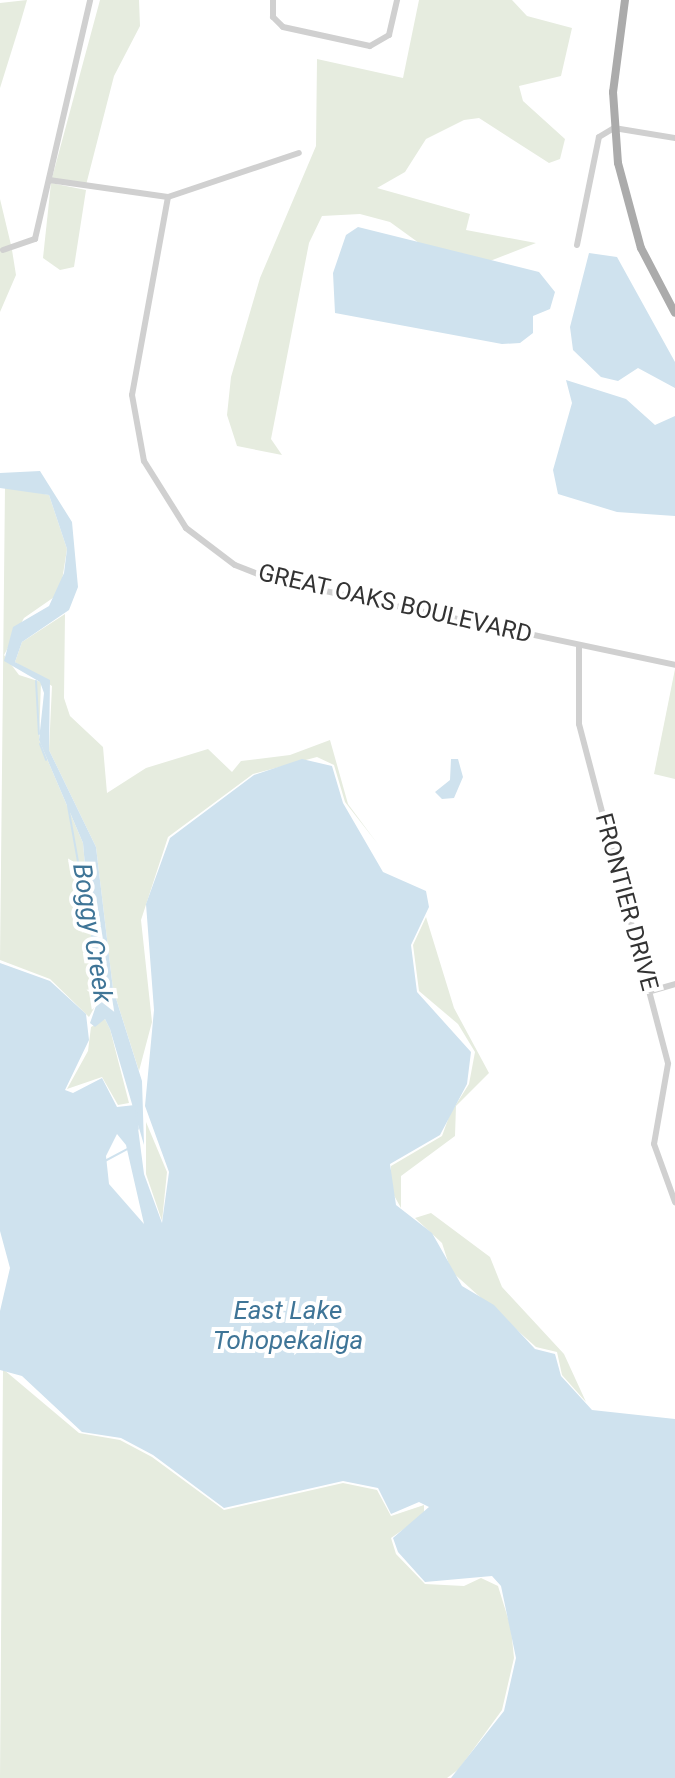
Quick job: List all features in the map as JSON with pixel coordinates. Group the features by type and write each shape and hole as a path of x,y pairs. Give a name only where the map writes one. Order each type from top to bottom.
{"main road":[{"path":"628,0 620,33 614,128 632,225 675,313"}],"street":[{"path":"3,250 35,239 90,0"},
{"path":"273,0 272,15 283,27 370,46 389,35 397,0"},
{"path":"577,245 599,137 614,128 675,138"},
{"path":"49,180 168,197 299,153"},
{"name":"GREAT OAKS BOULEVARD","path":"168,197 133,404 144,461 186,528 235,565 273,580 675,665"},
{"name":"FRONTIER DRIVE","path":"579,645 579,724 668,1064 654,1144 675,1202"},
{"path":"651,991 675,984"}],"shaded area":[{"path":"27,0 20,24 0,88 0,3"},
{"path":"100,0 139,0 140,26 114,76 86,185 52,178"},
{"path":"419,0 512,0 527,16 572,28 561,76 519,86 523,101 565,139 560,159 549,163 479,118 464,120 426,139 405,172 377,188 470,214 466,230 536,243 490,261 419,243 390,222 360,214 322,216 309,243 271,439 282,455 237,446 227,415 231,377 260,278 316,146 317,59 403,78"},
{"path":"51,183 86,190 74,267 60,270 43,258"},
{"path":"0,199 11,245 1,252 12,250 16,275 0,312"},
{"path":"5,486 49,495 67,549 60,593 24,618 4,655 19,675 41,682 39,740 83,843 97,1003 89,1017 50,979 0,960"},
{"path":"65,614 64,698 70,716 103,747 107,793 146,768 208,749 232,772 241,761 290,755 330,740 348,804 377,843 345,802 334,765 317,757 253,774 168,837 141,920 152,1022 139,1071 113,989 96,847 49,750 52,686 15,662 22,642"},
{"path":"675,669 675,779 654,774"},
{"path":"426,917 454,1008 489,1073 456,1106 455,1136 401,1176 401,1208 391,1190 391,1166 442,1136 450,1114 469,1084 475,1052 458,1024 419,991 413,945"},
{"path":"105,1019 129,1103 118,1105 102,1077 67,1089 88,1051 91,1027"},
{"path":"146,1122 167,1172 162,1221 146,1174"},
{"path":"431,1213 490,1257 502,1287 564,1354 586,1402 562,1375 557,1352 536,1347 451,1271 442,1243 415,1218"},
{"path":"3,1369 79,1433 120,1440 152,1457 224,1510 343,1483 377,1490 391,1516 424,1505 424,1515 391,1538 396,1554 425,1584 464,1586 481,1578 498,1586 511,1628 514,1658 502,1710 459,1769 447,1778 0,1778"}],"water":[{"path":"358,227 539,272 555,292 550,309 533,316 533,333 520,343 502,344 335,313 333,273 346,235"},
{"path":"589,253 617,257 675,362 675,388 638,368 618,381 601,377 573,350 570,327"},
{"path":"566,380 626,399 655,425 675,416 675,516 617,512 558,494 553,470 572,403"},
{"path":"40,471 72,522 78,587 69,610 22,642 15,662 50,680 49,750 96,847 113,989 142,1081 144,1145 110,1029 105,1019 95,1027 90,1023 97,1003 83,843 39,740 44,693 40,682 4,661 13,627 49,606 64,573 67,549 49,495 0,488 0,473"},
{"name":"East Lake Tohopekaliga","path":"302,759 332,766 343,803 383,872 426,891 429,907 411,945 417,992 471,1052 467,1084 440,1135 390,1164 396,1205 432,1233 462,1286 494,1305 535,1349 555,1354 561,1376 592,1410 675,1419 675,1778 451,1778 504,1711 516,1658 501,1586 492,1576 425,1582 398,1552 393,1538 429,1507 419,1502 391,1514 378,1488 343,1481 224,1508 153,1455 121,1438 82,1432 22,1376 0,1370 0,1311 10,1268 0,1231 0,963 50,981 86,1014 89,1040 65,1090 73,1093 102,1078 117,1107 135,1105 144,1174 162,1223 169,1172 145,1106 154,1010 146,904 170,838 254,775","holes":["117,1134 126,1145 144,1224 109,1184 106,1156"]},
{"path":"451,759 458,759 463,777 454,798 442,799 435,792 450,780"}],"waterway":[{"name":"Boggy Creek","path":"36,681 39,734"},
{"name":"Boggy Creek","path":"40,744 46,760"},
{"name":"Boggy Creek","path":"68,806 88,917"},
{"name":"Boggy Creek","path":"136,1103 138,1129"},
{"name":"Boggy Creek","path":"103,1162 129,1148"}]}
